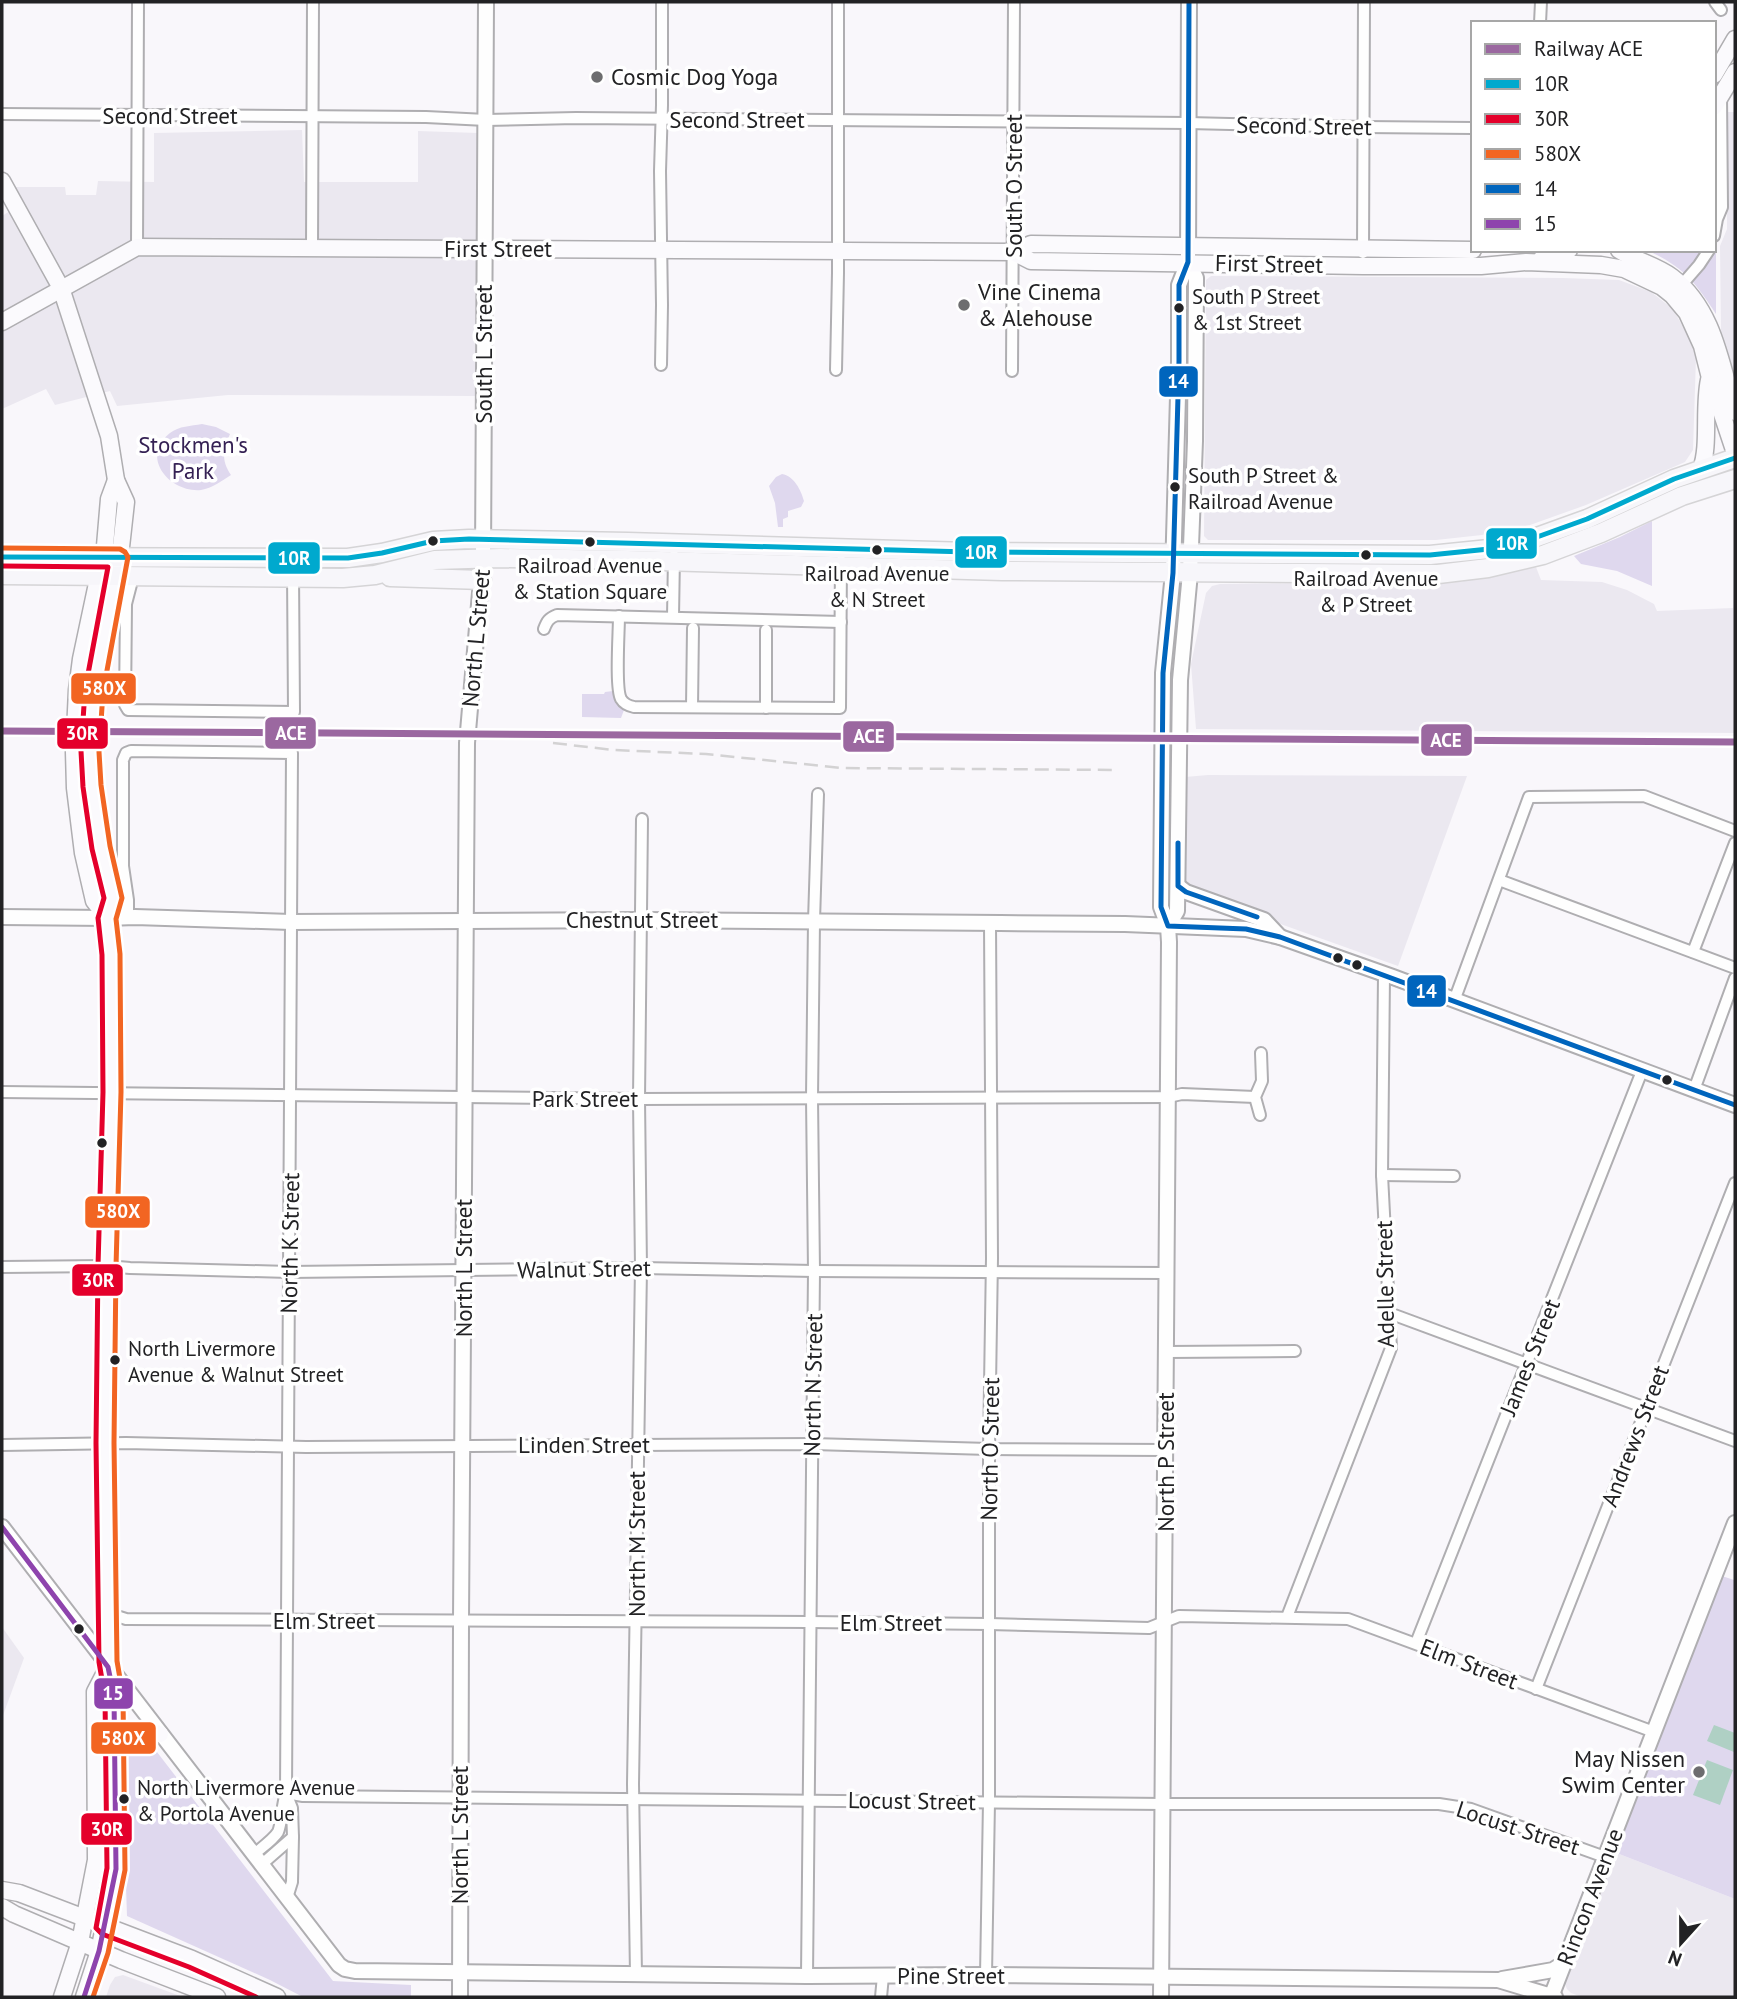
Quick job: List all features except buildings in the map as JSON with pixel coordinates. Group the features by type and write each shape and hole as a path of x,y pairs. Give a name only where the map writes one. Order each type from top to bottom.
{"main road":[{"path":"1716,72 1735,39"},
{"path":"1718,101 1735,72"},
{"path":"2,181 61,288 109,436 116,480 126,502 78,680 74,752 75,788 83,853 94,901 107,918 111,954 112,1093 106,1443 108,1667 114,1696 116,1869 99,1951 84,1997"},
{"name":"First Street","path":"2,322 137,247 1013,252 1031,261 1363,249 1471,250"},
{"name":"First Street","path":"1526,262 1562,252"},
{"path":"1623,252 1658,269 1677,290 1697,303 1711,330 1735,412"},
{"name":"First Street","path":"1188,254 1363,266 1470,266 1526,262 1612,267 1677,290"},
{"path":"1677,290 1702,346 1735,453"},
{"path":"1701,469 1704,456 1705,403 1710,378"},
{"path":"2,557 348,558 433,541 483,539 674,552 841,557 1019,553 1416,556 1489,549 1537,537 1562,529 1646,490 1735,458"},
{"path":"841,557 981,571 1413,575 1461,572 1515,562 1562,549 1682,496 1735,479"},
{"path":"359,577 435,560 674,552"},
{"path":"2,575 482,580"},
{"path":"62,1997 80,1942 96,1860 95,1692 108,1667"},
{"path":"114,1746 131,1730 160,1734"},
{"path":"2,1890 19,1893 192,1959 277,1997"},
{"path":"2,1907 99,1951 217,1997"}],"street":[{"path":"137,247 138,2"},
{"path":"312,247 313,2"},
{"name":"South L Street","path":"483,539 486,2"},
{"path":"661,365 662,2"},
{"path":"836,370 838,2"},
{"name":"South O Street","path":"1012,371 1014,2"},
{"name":"North P Street","path":"1168,926 1177,911 1182,554 1196,278 1188,254 1189,2"},
{"path":"1363,266 1364,2"},
{"path":"1541,2 1541,21"},
{"path":"1716,216 1722,207 1718,101"},
{"name":"Second Street","path":"2,114 426,117 486,120 1188,123 1471,128"},
{"path":"1677,290 1708,252"},
{"name":"North L Street","path":"460,1997 460,1621 468,734 482,580 483,539"},
{"path":"673,617 674,552"},
{"path":"619,616 618,690 622,702 634,707 840,708 841,557"},
{"path":"134,577 126,604 125,705 128,710 294,712 293,559"},
{"name":"North P Street","path":"1161,1997 1168,1097 1168,926 1161,907 1162,696 1164,653 1182,573"},
{"path":"544,629 546,622 557,615 841,622"},
{"path":"692,708 693,628"},
{"path":"766,630 766,708"},
{"name":"North K Street","path":"128,917 123,866 123,760 126,753 292,753 286,1793 292,1808 293,1837 292,1882 287,1898"},
{"name":"North N Street","path":"807,1976 814,1271 812,1098 818,794"},
{"path":"1454,1001 1529,797 1644,796 1735,831"},
{"name":"North M Street","path":"636,1975 634,1800 641,1268 639,1099 642,819"},
{"path":"1693,952 1735,843"},
{"path":"1499,880 1735,968"},
{"path":"1178,886 1186,892 1264,919 1280,937 1735,1105"},
{"name":"Chestnut Street","path":"2,917 128,917 291,922 642,920 1125,924 1246,929 1280,937"},
{"name":"North O Street","path":"986,1975 992,1271 990,923"},
{"name":"Adelle Street","path":"1287,1617 1391,1348 1382,1175 1384,975"},
{"path":"1694,1090 1735,978"},
{"path":"1260,1115 1255,1097 1262,1081 1261,1053"},
{"name":"James Street","path":"1416,1643 1642,1071"},
{"name":"Park Street","path":"2,1092 639,1099 1168,1097 1182,1094 1255,1097"},
{"path":"1382,1175 1454,1176"},
{"name":"Andrews Street","path":"1536,1689 1735,1183"},
{"name":"Walnut Street","path":"2,1268 107,1266 289,1272 641,1268 1166,1273"},
{"path":"1389,1313 1735,1441"},
{"path":"1167,1352 1296,1351"},
{"name":"Linden Street","path":"2,1445 813,1444 1166,1450"},
{"name":"Rincon Avenue","path":"1552,1997 1735,1523"},
{"path":"2,1527 287,1898"},
{"name":"Elm Street","path":"107,1613 126,1619 810,1622 1149,1628 1179,1616 1348,1619 1654,1732"},
{"path":"257,1860 277,1834 286,1793"},
{"name":"Locust Street","path":"286,1793 303,1796 634,1800 1439,1804 1471,1809 1605,1857"},
{"path":"257,1860 293,1837"},
{"name":"Pine Street","path":"287,1898 339,1965 345,1969 636,1975 1498,1980 1552,1997"},
{"path":"1498,1980 1553,1970 1564,1963"},
{"path":"881,1997 883,1976"}],"shaded area":[{"path":"1727,112 1735,112 1735,391 1722,345 1721,330 1720,246 1727,229"},
{"path":"302,130 304,182 418,182 418,131 478,133 475,396 228,395 117,406 110,391 55,405 46,389 2,409 2,216 24,202 15,187 65,187 66,195 96,195 98,181 154,182 154,133"},
{"path":"1211,276 1619,280 1651,292 1673,309 1688,336 1696,357 1693,450 1685,462 1586,505 1530,525 1482,535 1436,540 1208,540 1204,536 1206,280"},
{"path":"1735,501 1735,733 1196,729 1191,664 1206,593 1212,586 1459,582 1536,567 1541,580 1602,582 1627,590 1654,604 1657,611 1733,608"},
{"path":"1467,776 1398,966 1194,893 1185,886 1185,777"},
{"path":"2,1627 24,1658 2,1718"},
{"path":"1714,1725 1735,1733 1734,1752 1707,1741"},
{"path":"1707,1760 1733,1770 1720,1805 1693,1795"},
{"path":"1614,1852 1735,1899 1735,1997 1582,1997 1567,1989 1564,1982 1566,1976"},
{"path":"123,1975 183,1997 106,1997 115,1977"}],"green space":[{"path":"1650,252 1716,252 1716,314 1687,276"},
{"name":"Stockmen's Park","path":"202,424 230,434 224,455 231,475 209,488 189,489 169,480 162,472 157,452 161,442 170,433"},
{"path":"782,474 799,488 804,501 801,507 788,511 788,517 783,519 783,527 778,527 775,503 769,486"},
{"path":"1652,521 1652,586 1617,571 1581,564 1574,556 1620,537"},
{"path":"613,691 616,702 624,710 621,718 582,717 582,694 604,694"},
{"path":"1722,1576 1734,1580 1735,1578 1735,1899 1614,1852"},
{"path":"137,1726 333,1981 411,1985 411,1997 303,1997 127,1916 121,1736"}],"railway":[{"path":"553,743 614,750 706,754 842,768 1117,770"}],"rail line":[{"name":"ACE","path":"2,731 1735,742"}],"transit line":[{"name":"14","path":"1189,2 1188,262 1179,285 1173,573 1163,673 1161,907 1168,926 1246,929 1280,937 1735,1105"},
{"name":"10R","path":"2,557 348,558 433,541 469,539 969,552 1430,555 1489,549 1537,537 1587,519 1674,479 1735,458"},
{"name":"580X","path":"2,548 120,549 128,557 103,692 99,752 110,846 122,898 116,919 120,954 121,1092 114,1443 117,1661 123,1696 125,1870 108,1953 93,1997"},
{"name":"30R","path":"2,566 108,567 85,690 81,751 92,849 104,898 98,918 102,955 103,1092 96,1443 99,1662 105,1697 107,1868 96,1928 102,1934 189,1967 256,1997"},
{"name":"14","path":"1178,843 1178,886 1186,892 1257,917"},
{"name":"15","path":"2,1527 108,1667 114,1696 116,1869 99,1951 84,1997"}],"place":[{"name":"Cosmic Dog Yoga","path":"597,77"},
{"name":"Vine Cinema & Alehouse","path":"964,305"},
{"name":"South P Street & 1st Street","path":"1179,308"},
{"name":"South P Street & Railroad Avenue","path":"1175,487"},
{"name":"Railroad Avenue & Station Square","path":"590,542"},
{"name":"Railroad Avenue & N Street","path":"877,550"},
{"name":"Railroad Avenue & P Street","path":"1366,555"},
{"name":"North Livermore Avenue & Walnut Street","path":"115,1360"},
{"name":"May Nissen Swim Center","path":"1699,1772"},
{"name":"North Livermore Avenue & Portola Avenue","path":"124,1799"}]}
